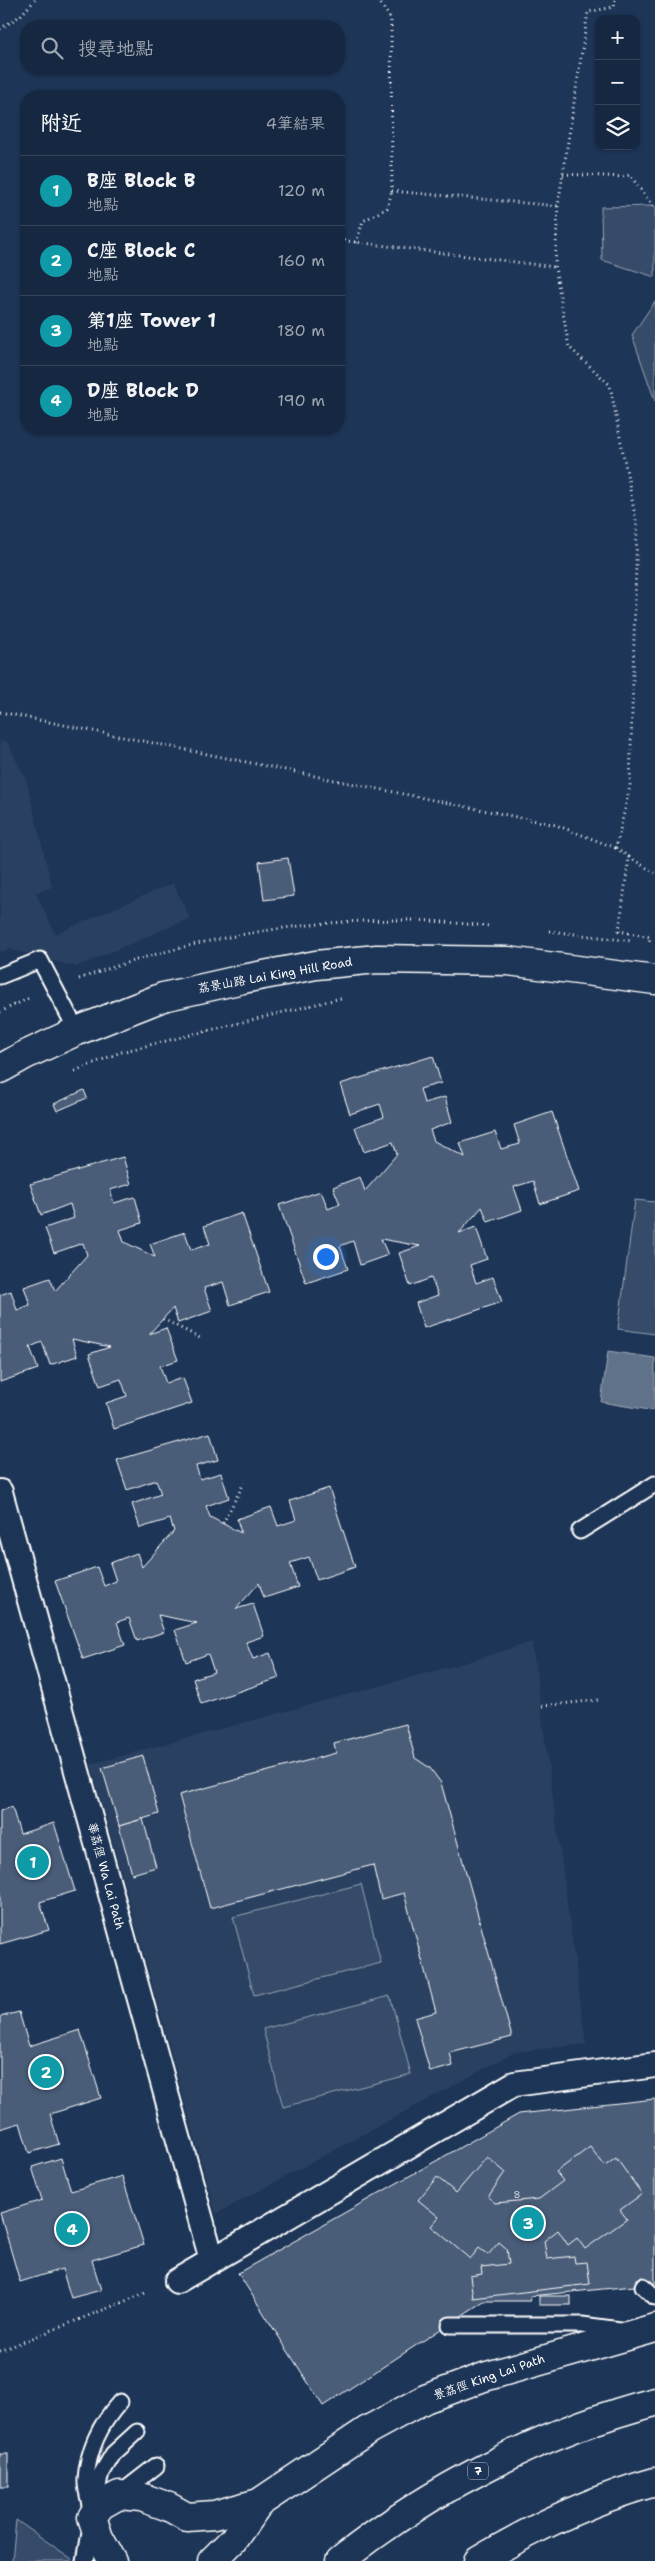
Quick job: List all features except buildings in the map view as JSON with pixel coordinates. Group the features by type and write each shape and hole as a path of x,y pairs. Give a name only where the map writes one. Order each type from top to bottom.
{"main road":[{"name":"荔景山路 Lai King Hill Road","path":"0,1069 25,1054 77,1031 183,991 316,966 377,959 508,961 655,980"},
{"name":"景荔徑 King Lai Path","path":"119,2495 141,2497 187,2517 214,2515 259,2503 368,2430 425,2399 484,2376 646,2330"},
{"name":"7","path":"340,2561 382,2530 473,2474 507,2456 593,2421 655,2402"},
{"path":"478,2561 548,2523 619,2494 652,2483"},
{"path":"112,2561 99,2538 92,2517 101,2505 119,2495"},
{"name":"景荔徑 King Lai Path","path":"212,2561 232,2540 259,2503"}],"street":[{"name":"華荔徑 Wa Lai Path","path":"0,1492 212,2260"},
{"path":"177,2281 514,2084 655,2065"}],"lane":[{"path":"0,976 40,960 77,1031"},
{"path":"580,1531 655,1484"},
{"path":"643,2286 655,2297"},
{"path":"450,2324 582,2324 646,2330"},
{"path":"92,2517 86,2480 92,2451 105,2419 120,2402"},
{"path":"85,2561 100,2476 113,2454 137,2432"},
{"path":"119,2495 156,2466"}],"path":[{"path":"0,29 20,16 35,0"},
{"path":"356,243 363,220 387,208 392,191 391,19 378,0"},
{"path":"615,0 614,7 588,12 558,206 555,266 569,347 610,385 636,526 630,786 616,848"},
{"path":"563,174 622,177 630,174 655,209"},
{"path":"392,191 558,206"},
{"path":"345,241 555,266"},
{"path":"0,712 556,825 616,848 655,873"},
{"path":"629,857 619,931 650,937 649,944"},
{"path":"66,1074 121,1052 344,997"},
{"path":"162,1318 200,1338"},
{"path":"223,1524 244,1483"},
{"path":"542,1706 598,1700"},
{"path":"0,2351 177,2281"}],"shaded area":[{"path":"655,206 655,277 602,260 601,207"},
{"path":"655,301 655,401 632,335"},
{"path":"0,741 7,742 26,779 52,887 36,893 55,934 173,883 190,918 76,967 9,949 0,952"},
{"path":"635,1200 655,1202 655,1334 618,1329"},
{"path":"608,1351 655,1358 655,1411 601,1402"},
{"path":"532,1642 586,2044 515,2052 216,2214 91,1764 464,1663"},
{"path":"361,1884 381,1963 254,1995 233,1917"},
{"path":"390,1996 411,2074 283,2107 263,2029"},
{"path":"16,2520 72,2559 72,2561 12,2561"}],"place":[{"name":"B座 Block B","path":"33,1862"},
{"name":"C座 Block C","path":"46,2072"},
{"name":"第1座 Tower 1","path":"528,2223"},
{"name":"D座 Block D","path":"72,2229"}]}
